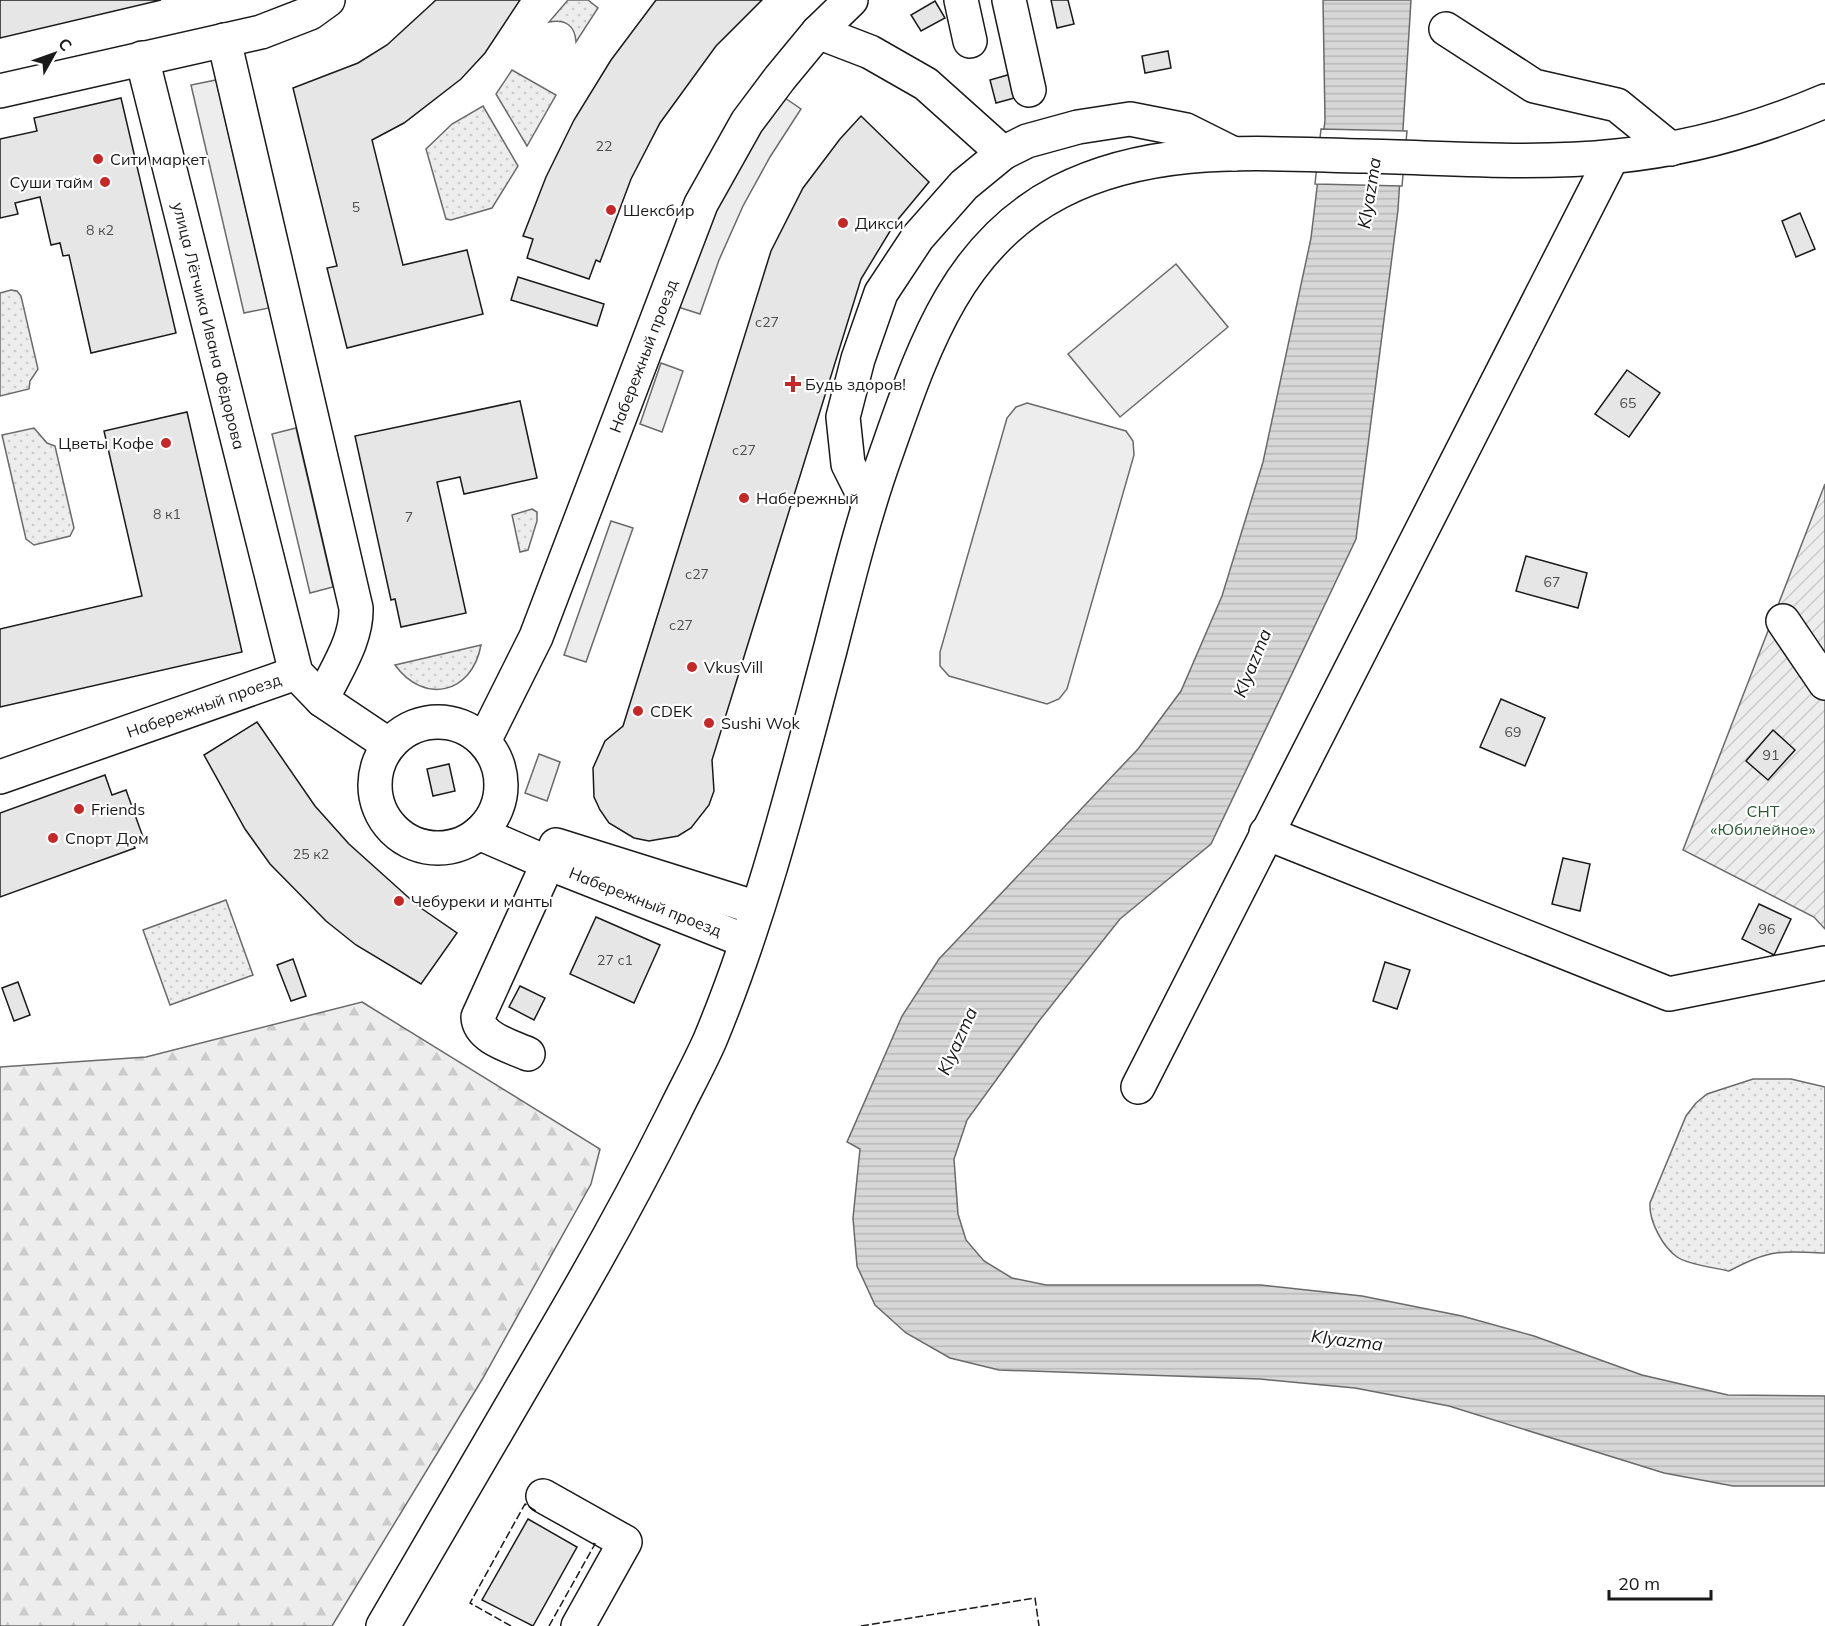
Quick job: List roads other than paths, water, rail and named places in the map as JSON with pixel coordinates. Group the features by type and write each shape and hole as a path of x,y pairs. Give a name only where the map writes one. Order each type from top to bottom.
{"street":[{"path":"0,91 261,33 310,13 328,0"},
{"name":"Набережный проезд","path":"484,741 536,637 701,204 747,123 780,78 818,32 851,0"},
{"path":"961,0 970,40"},
{"path":"1009,0 1029,90"},
{"path":"1446,29 1534,86 1617,105 1671,149"},
{"path":"818,32 870,52 926,84 1003,153"},
{"path":"224,40 356,608 357,623 352,639 322,700"},
{"name":"улица Лётчика Ивана Фёдорова","path":"142,58 296,673"},
{"path":"383,1626 622,1217 709,1041 757,908 816,703 868,504 913,378 945,304 988,244 1021,216 1059,193 1099,176 1141,163 1186,156 1241,154 1493,159 1612,157 1671,149 1786,118 1825,101"},
{"path":"868,504 848,464 843,417 858,359 881,293 918,237 964,185 1003,153 1027,141 1078,126 1130,120 1186,130 1241,154"},
{"path":"1138,1087 1612,157"},
{"path":"1783,621 1825,683"},
{"name":"Набережный проезд","path":"0,777 296,673 322,700 389,746"},
{"path":"429,723 459,725 484,741 498,766 501,785 497,807 484,826 463,843 436,847 409,840 394,830 383,815 376,798 375,779 380,761 389,746 407,730 429,723"},
{"name":"Набережный проезд","path":"484,826 530,836 757,908"},
{"name":"Набережный проезд","path":"484,826 548,863 746,940"},
{"path":"1266,833 1670,994 1825,963"},
{"path":"528,1054 484,1033 478,1026 478,1017 548,863"},
{"path":"543,1496 625,1542 578,1626"}],"water":[{"name":"Klyazma","path":"1323,0 1411,0 1398,210 1356,539 1211,844 1120,919 1039,1021 967,1120 954,1159 958,1214 966,1240 984,1261 1012,1278 1046,1285 1261,1285 1362,1296 1462,1316 1534,1336 1642,1375 1728,1395 1825,1396 1825,1486 1733,1486 1664,1473 1449,1406 1355,1388 1260,1379 999,1370 950,1358 906,1333 875,1305 857,1266 853,1218 860,1149 847,1142 902,1016 939,959 1138,749 1181,691 1222,596 1263,462 1311,238 1325,120"}],"place":[{"name":"Сити маркет","path":"98,159"},
{"name":"Суши тайм","path":"105,182"},
{"name":"Шексбир","path":"611,210"},
{"name":"Дикси","path":"843,223"},
{"name":"Будь здоров!","path":"793,384"},
{"name":"Цветы Кофе","path":"166,443"},
{"name":"Набережный","path":"744,498"},
{"name":"VkusVill","path":"692,667"},
{"name":"CDEK","path":"638,711"},
{"name":"Sushi Wok","path":"709,723"},
{"name":"Friends","path":"79,809"},
{"name":"Спорт Дом","path":"53,838"},
{"name":"Чебуреки и манты","path":"399,901"}],"park label":[{"name":"СНТ «Юбилейное»","path":"1763,820"}]}
